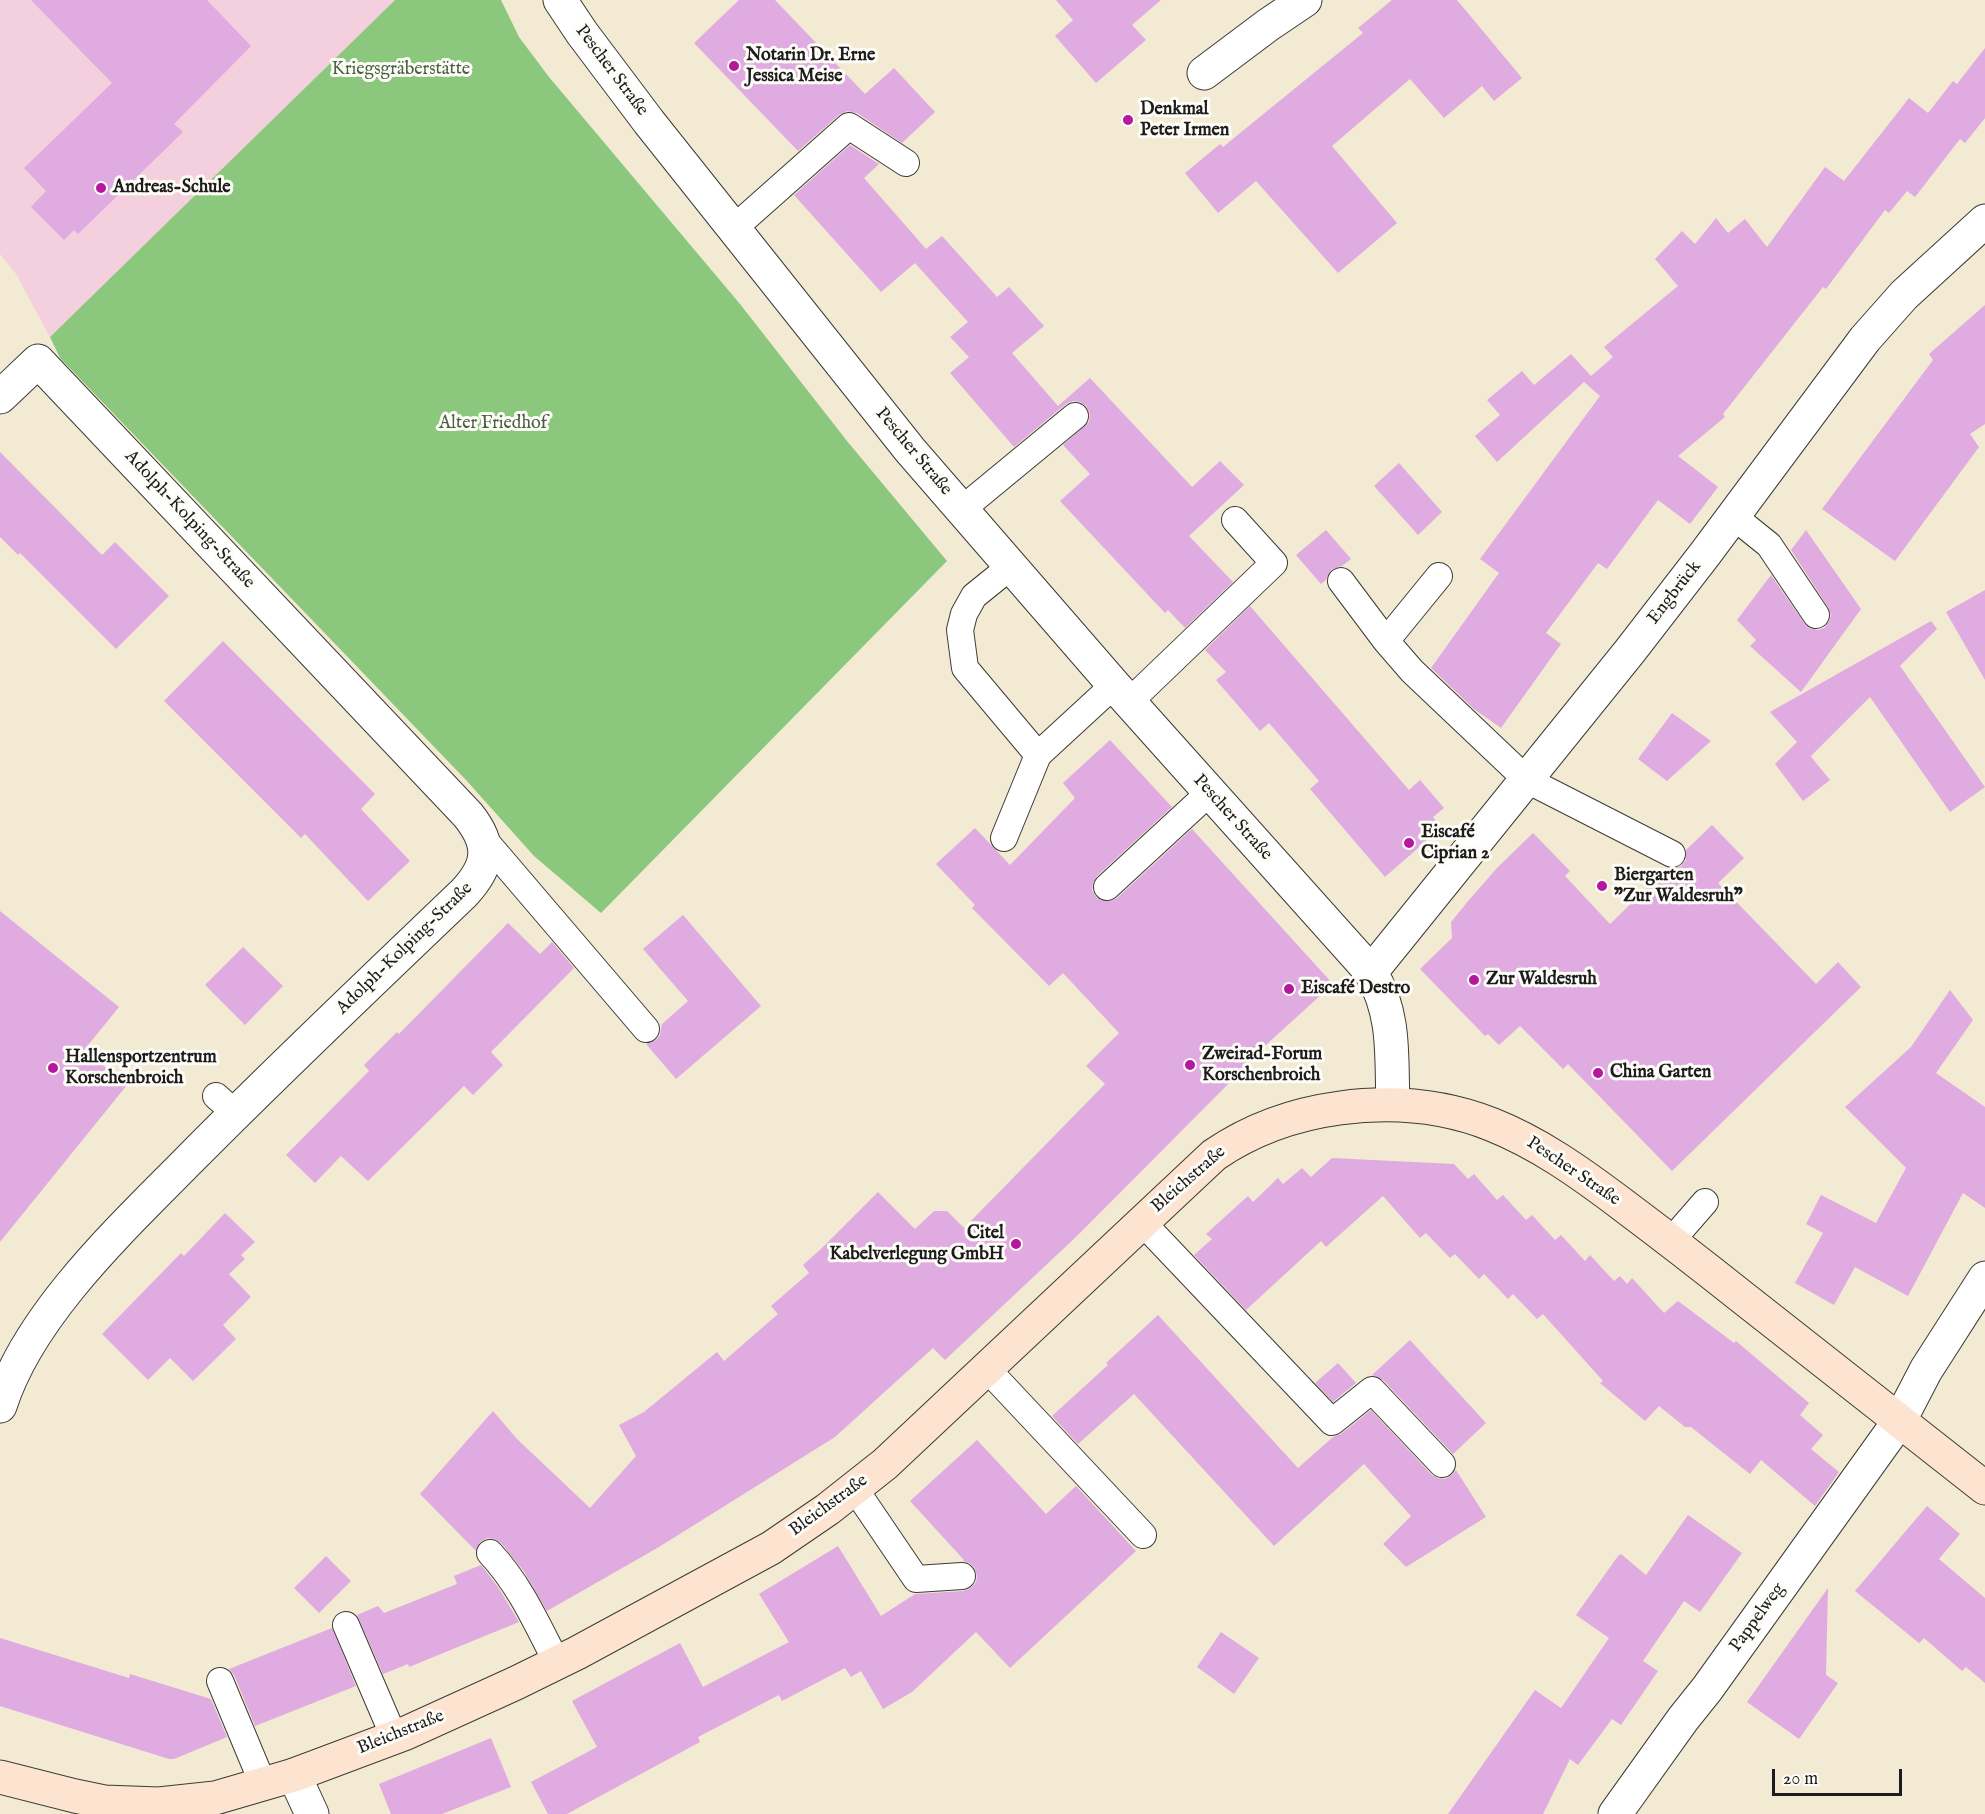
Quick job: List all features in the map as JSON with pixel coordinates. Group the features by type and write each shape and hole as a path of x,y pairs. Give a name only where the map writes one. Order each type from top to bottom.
{"main road":[{"name":"Bleichstraße","path":"0,1777 104,1802 159,1804 215,1798 294,1775 394,1737 463,1708 557,1663 771,1548 800,1530 855,1489 987,1369 1207,1161 1242,1138 1291,1118 1345,1107 1393,1104"},
{"name":"Pescher Straße","path":"1393,1104 1435,1107 1479,1118 1560,1158 1671,1241 1985,1488"}],"street":[{"name":"Pescher Straße","path":"561,0 594,49 733,229 910,450 1121,694 1371,972 1380,988 1389,1016 1393,1104"},
{"path":"1204,73 1305,0"},
{"name":"Engbrück","path":"1371,972 1630,651 1865,339 1904,295 1985,221"},
{"name":"Adolph-Kolping-Straße","path":"0,398 38,361 468,814 483,837 486,851 483,866 470,886 226,1105 59,1302 23,1353 14,1369 0,1406"},
{"name":"Pappelweg","path":"1615,1814 1900,1420 1926,1370 1985,1278"},
{"path":"294,1775 312,1814"}],"lane":[{"path":"733,229 849,126 906,163"},
{"path":"962,510 1075,416"},
{"path":"1733,516 1769,545 1816,615"},
{"path":"1004,838 1038,755 1121,694 1274,563 1235,520"},
{"path":"1010,567 974,596 964,614 960,630 965,668 1038,755"},
{"path":"1386,641 1439,576"},
{"path":"1341,581 1386,641 1412,671 1527,780 1672,854"},
{"path":"1107,887 1209,793"},
{"path":"483,837 646,1029"},
{"path":"1671,1241 1705,1202"},
{"path":"1142,1222 1332,1422 1372,1390 1442,1464"},
{"path":"987,1369 1143,1535"},
{"path":"855,1489 916,1579 962,1576"},
{"path":"490,1554 522,1593 557,1663"},
{"path":"346,1625 394,1737"},
{"path":"220,1681 263,1784"}],"shaded area":[{"name":"Andreas-Schule","path":"0,0 395,0 50,337 16,274 0,254"}],"green space":[{"name":"Alter Friedhof","path":"395,0 501,0 519,37 549,77 740,304 847,441 947,561 601,913 534,856 466,780 60,358 50,337"}],"building":[{"path":"31,0 207,0 251,46 174,124 183,132 78,234 74,230 64,240 31,207 46,191 24,168 112,83"},
{"path":"739,0 775,0 865,94 894,68 935,112 902,143 857,113 847,111 839,115 798,151 694,43"},
{"path":"1056,0 1161,0 1132,25 1146,40 1096,83 1055,36 1073,20"},
{"path":"1392,0 1457,0 1522,78 1494,101 1482,86 1444,118 1410,79 1332,146 1397,223 1338,273 1256,181 1218,213 1185,173 1220,144 1223,147 1363,33 1358,28"},
{"path":"1985,48 1985,118 1965,143 1960,139 1915,197 1907,191 1889,213 1885,210 1826,289 1823,287 1723,414 1725,417 1678,456 1718,487 1690,524 1658,500 1607,569 1598,563 1546,633 1561,644 1501,728 1474,709 1431,668 1499,573 1480,559 1600,396 1584,382 1497,462 1475,436 1500,415 1487,400 1522,371 1534,385 1571,354 1591,376 1613,357 1604,347 1678,286 1655,259 1682,231 1695,244 1716,218 1728,233 1745,219 1767,247 1825,167 1844,181 1909,98 1928,113 1953,81 1957,84"},
{"path":"850,145 879,164 864,178 926,249 942,236 997,297 1009,287 1044,326 1012,353 1058,406 1090,378 1192,487 1220,461 1244,485 1189,536 1233,582 1185,628 1168,610 1165,613 1060,501 1090,474 1063,445 1089,422 1090,414 1086,406 1073,401 1066,404 1014,447 950,373 969,357 950,337 968,322 915,263 881,292 794,195"},
{"path":"1985,305 1985,424 1970,434 1979,447 1895,561 1822,509 1933,360 1929,354"},
{"path":"0,452 102,555 115,542 169,596 116,649 20,553 18,555 0,537"},
{"path":"1399,463 1442,512 1418,535 1374,486"},
{"path":"1326,530 1351,559 1342,566 1332,569 1321,584 1296,555"},
{"path":"1806,530 1861,609 1801,692 1750,646 1756,640 1737,620 1771,575 1809,628 1818,630 1824,628 1829,622 1831,615 1828,607 1791,550"},
{"path":"1985,590 1985,680 1946,612"},
{"path":"1250,606 1409,790 1420,780 1444,808 1433,817 1441,828 1385,877 1310,789 1319,781 1269,723 1260,731 1216,680 1226,672 1205,650"},
{"path":"1931,621 1937,629 1900,666 1985,787 1950,812 1870,697 1811,756 1808,753 1830,780 1803,801 1775,764 1797,742 1770,712"},
{"path":"223,641 375,794 361,809 410,861 368,901 305,834 301,838 164,701"},
{"path":"1672,713 1711,741 1667,781 1638,759"},
{"path":"1110,740 1172,807 1097,876 1092,890 1096,897 1103,901 1117,898 1192,829 1333,984 1245,1064 1247,1065 1077,1236 945,1360 933,1348 835,1437 659,1547 547,1611 523,1570 501,1543 487,1538 480,1542 476,1551 420,1494 493,1411 517,1439 590,1508 636,1456 619,1425 644,1412 717,1352 724,1361 778,1314 771,1306 809,1273 803,1265 878,1192 915,1229 934,1211 947,1211 964,1228 1105,1084 1086,1066 1119,1033 1063,973 1049,986 972,908 975,905 936,864 975,828 1010,865 1075,798 1063,783"},
{"path":"1712,825 1744,858 1718,883 1816,984 1838,962 1861,987 1672,1171 1568,1064 1563,1069 1520,1026 1499,1045 1488,1034 1485,1036 1420,969 1452,938 1451,922 1469,900 1497,868 1533,833 1570,871 1565,876 1610,924 1668,868 1681,866 1686,860 1686,850"},
{"name":"Hallensportzentrum Korschenbroich","path":"0,911 119,1007 84,1050 127,1085 0,1242"},
{"path":"683,915 761,1006 676,1079 646,1044 656,1040 660,1035 662,1024 688,1001 643,949"},
{"path":"508,923 540,954 552,942 574,968 491,1052 503,1065 473,1095 464,1086 368,1181 341,1156 315,1183 286,1155 369,1071 364,1065 397,1032 399,1034"},
{"path":"243,947 283,986 245,1025 205,985"},
{"path":"1950,990 1973,1020 1936,1073 1985,1107 1985,1208 1963,1193 1908,1296 1855,1267 1834,1305 1795,1283 1823,1233 1806,1224 1821,1195 1876,1223 1906,1168 1845,1107 1911,1047"},
{"path":"1332,1158 1454,1164 1468,1179 1474,1174 1497,1200 1503,1195 1526,1220 1532,1215 1555,1240 1561,1235 1585,1261 1590,1255 1614,1281 1620,1276 1627,1284 1632,1278 1664,1313 1678,1301 1734,1343 1736,1341 1809,1403 1800,1415 1823,1435 1811,1449 1839,1472 1815,1506 1761,1460 1750,1474 1691,1427 1685,1427 1659,1406 1645,1421 1600,1383 1603,1381 1543,1314 1537,1319 1513,1294 1508,1299 1484,1274 1479,1279 1455,1254 1450,1258 1426,1233 1420,1238 1383,1196 1326,1247 1321,1241 1246,1310 1194,1255 1212,1239 1206,1234 1248,1196 1253,1202 1278,1178 1283,1184 1302,1168 1311,1177"},
{"path":"225,1213 255,1242 241,1255 245,1259 229,1274 251,1297 223,1325 236,1339 193,1381 170,1358 148,1380 102,1334 181,1253 184,1256"},
{"path":"1158,1315 1298,1468 1333,1437 1341,1434 1371,1410 1432,1475 1445,1479 1456,1470 1486,1517 1406,1567 1383,1544 1411,1516 1364,1464 1274,1546 1134,1394 1078,1444 1052,1416"},
{"path":"1410,1340 1486,1423 1453,1454 1383,1380 1372,1375"},
{"path":"1338,1363 1356,1383 1333,1402 1315,1383"},
{"path":"977,1440 1046,1514 1076,1486 1136,1551 1010,1668 976,1632 912,1692 883,1709 861,1671 851,1677 845,1668 782,1701 779,1695 698,1737 700,1742 567,1814 548,1814 531,1782 597,1747 572,1701 680,1643 703,1687 789,1642 759,1594 838,1546 881,1616 915,1594 963,1591 971,1588 977,1576 974,1567 963,1561 910,1501"},
{"path":"1927,1506 1960,1534 1939,1559 1985,1598 1985,1683 1966,1667 1962,1671 1924,1638 1919,1643 1855,1591"},
{"path":"1688,1515 1742,1553 1700,1612 1684,1601 1643,1661 1658,1671 1621,1725 1612,1719 1578,1765 1570,1759 1543,1814 1448,1814 1535,1690 1561,1708 1609,1638 1576,1615 1618,1556 1621,1554 1646,1575"},
{"path":"326,1556 351,1581 319,1613 294,1588"},
{"path":"481,1565 498,1587 519,1622 409,1667 408,1664 383,1674 357,1615 378,1606 384,1613 457,1584 454,1576"},
{"path":"1828,1588 1826,1675 1838,1683 1799,1739 1747,1702"},
{"path":"332,1628 356,1686 255,1726 234,1675 229,1669"},
{"path":"1221,1632 1259,1658 1234,1694 1197,1667"},
{"path":"0,1638 129,1678 130,1674 211,1699 227,1737 169,1759 0,1706"},
{"path":"491,1738 511,1787 442,1814 391,1814 379,1784"}],"place":[{"name":"Notarin Dr. Erne Jessica Meise","path":"734,66"},
{"name":"Denkmal Peter Irmen","path":"1128,120"},
{"name":"Andreas-Schule","path":"101,188"},
{"name":"Eiscafé Ciprian 2","path":"1409,843"},
{"name":"Biergarten \"Zur Waldesruh\"","path":"1602,886"},
{"name":"Zur Waldesruh","path":"1474,980"},
{"name":"Eiscafé Destro","path":"1289,989"},
{"name":"Zweirad-Forum Korschenbroich","path":"1190,1065"},
{"name":"Hallensportzentrum Korschenbroich","path":"53,1068"},
{"name":"China Garten","path":"1598,1073"},
{"name":"Citel Kabelverlegung GmbH","path":"1016,1244"}],"park label":[{"name":"Kriegsgräberstätte","path":"401,70"}]}
